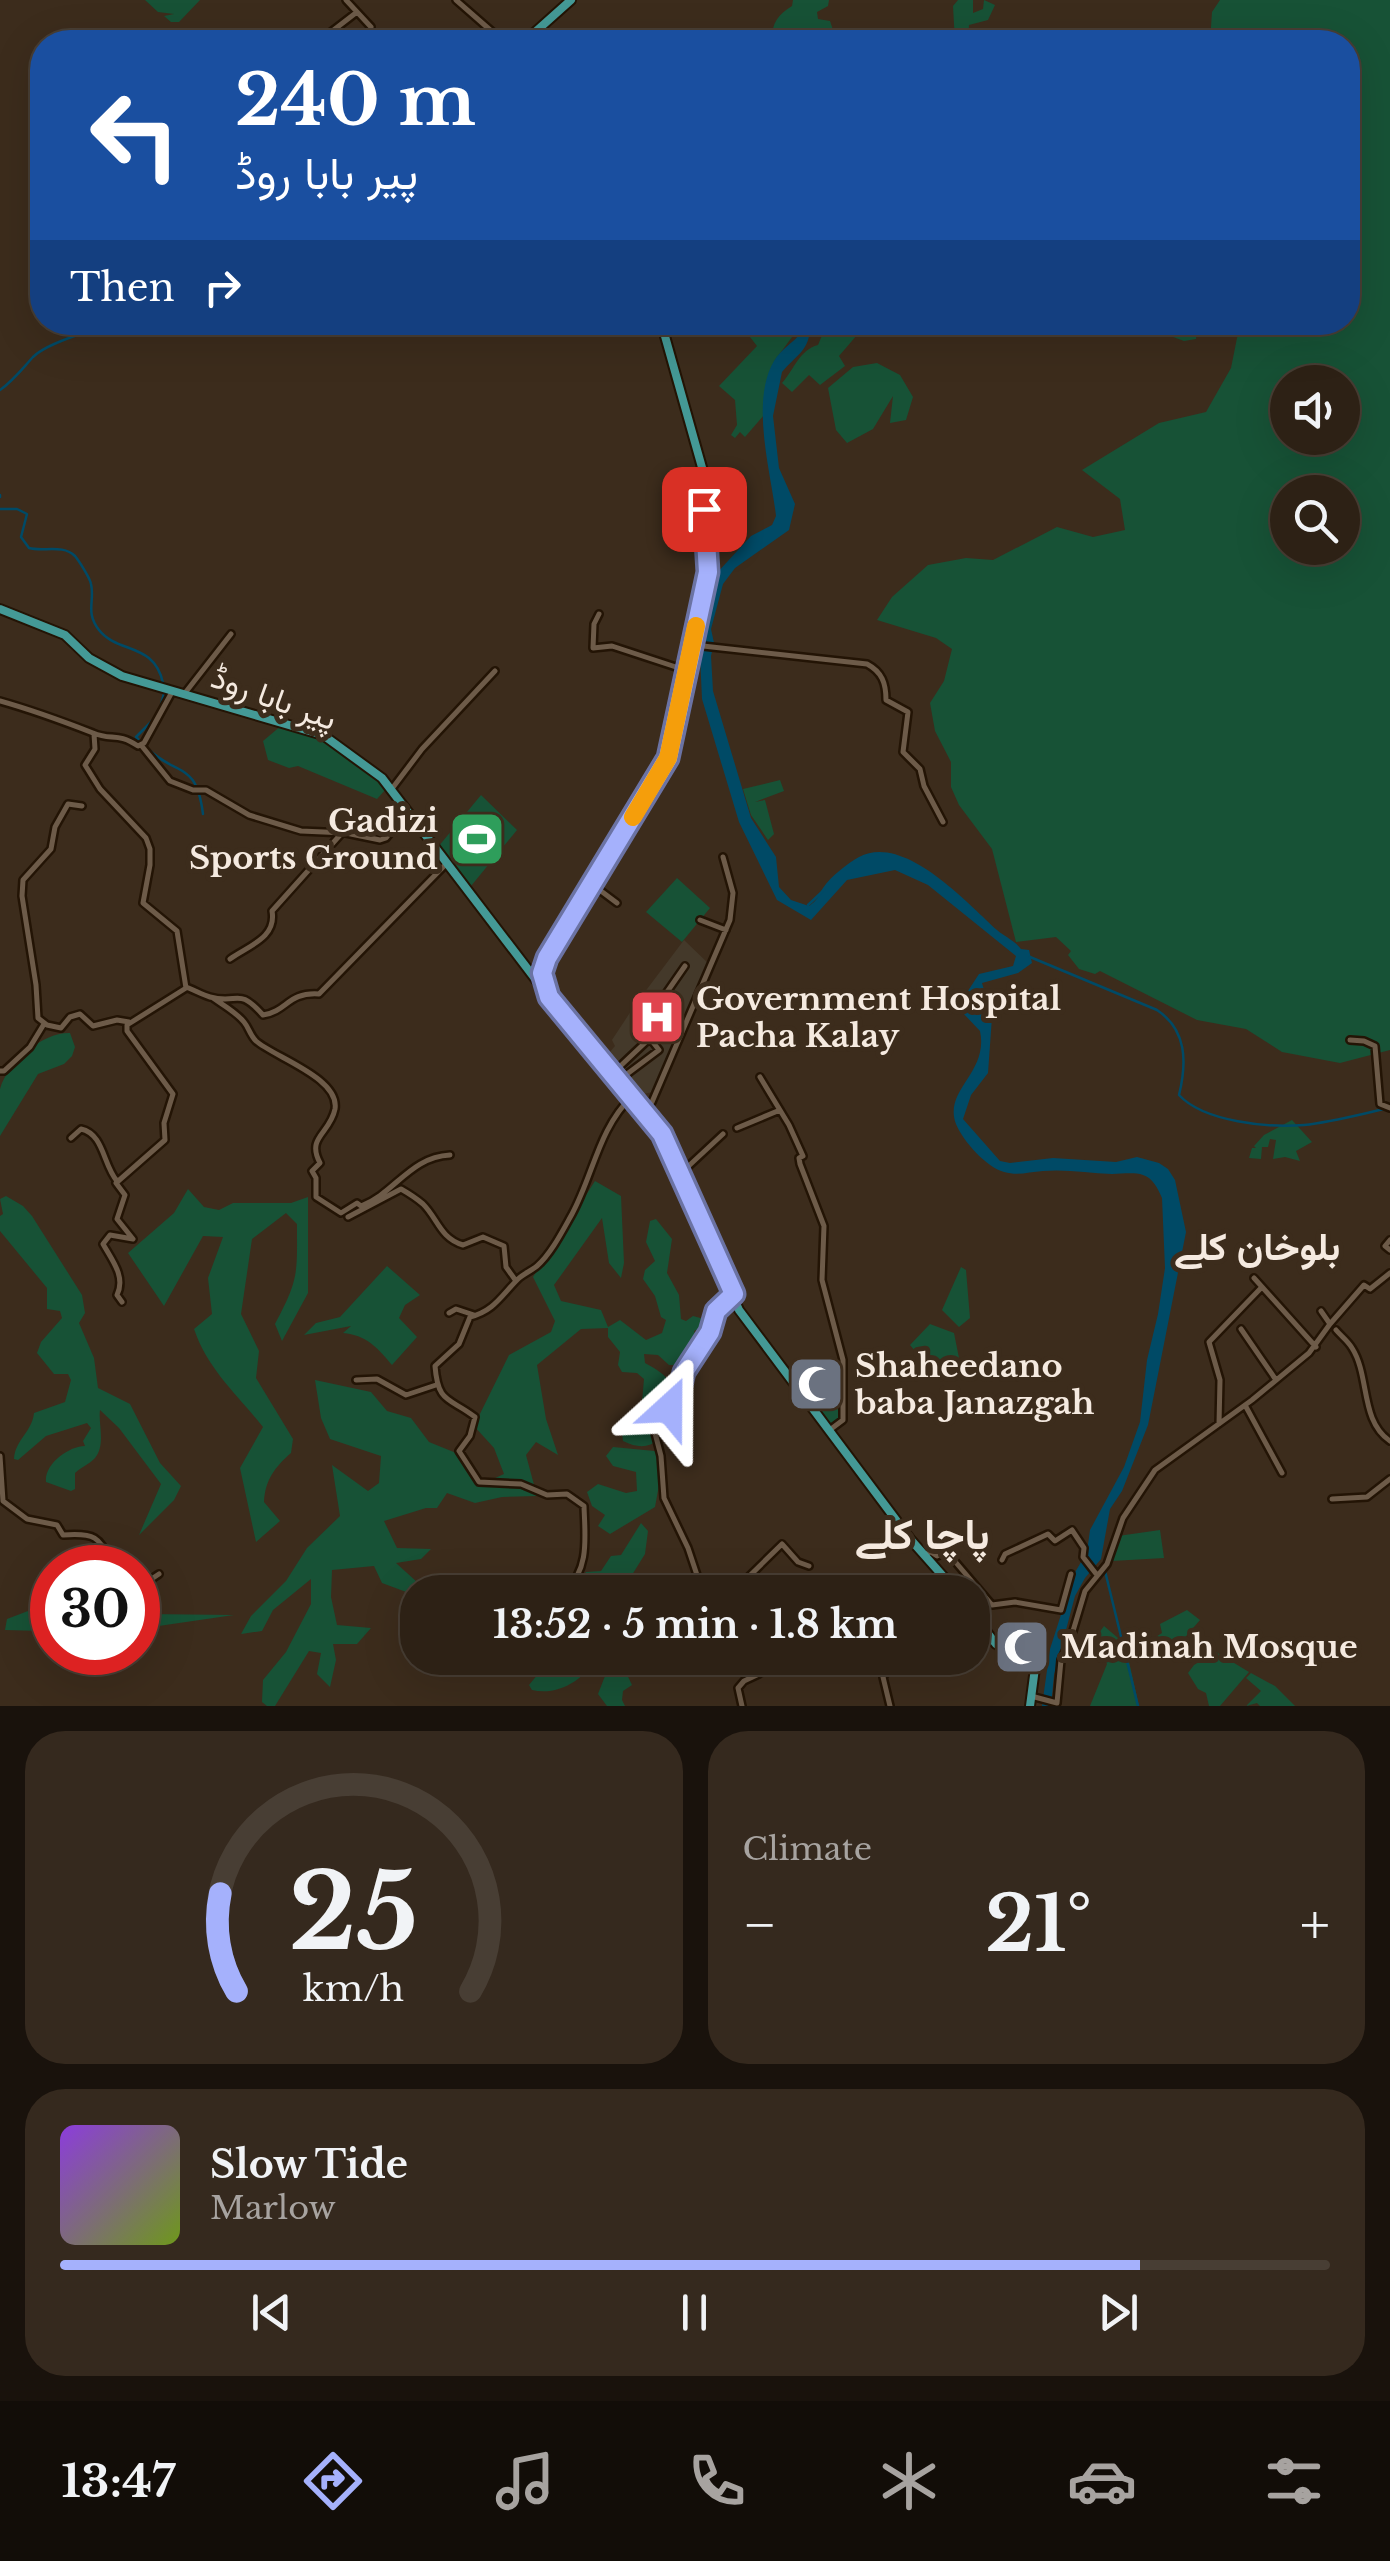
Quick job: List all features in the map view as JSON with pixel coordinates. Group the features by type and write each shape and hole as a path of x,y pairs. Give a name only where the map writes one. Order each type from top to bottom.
{"main road":[{"path":"537,30 570,0"},
{"path":"549,997 542,973 544,966 668,758 708,572 703,471 664,335"},
{"name":"پیر بابا روڈ","path":"0,608 65,634 105,669 322,735 382,778 549,997 662,1134 739,1310 942,1573"},
{"path":"529,971 544,966"},
{"path":"990,1636 1035,1668 1030,1706"}],"street":[{"path":"346,0 371,27"},
{"path":"456,0 490,30"},
{"path":"334,30 357,12"},
{"path":"599,614 594,624 593,648 612,646 686,670"},
{"path":"185,693 231,634"},
{"path":"695,645 875,668 886,688 886,700 908,712 902,752 920,768 924,786 943,822"},
{"path":"391,790 422,749 495,671"},
{"path":"141,745 173,689"},
{"path":"0,701 94,734 121,735 141,745 170,781 221,797 240,811 301,832 380,840 408,812"},
{"path":"94,734 95,749 86,765 100,789 146,838 150,865 142,903 178,931 186,987"},
{"path":"82,806 68,804 55,827 51,848 23,880 38,1018 61,1028 70,1017 80,1014 94,1026 117,1020 129,1022 186,987"},
{"path":"230,959 269,933 274,920 272,911 341,834"},
{"path":"647,1114 643,1105 652,1102 734,906 724,857"},
{"path":"213,998 240,998 256,1004 260,1014 268,1015 294,996 320,994 446,864"},
{"path":"593,885 617,902"},
{"path":"700,920 726,930"},
{"path":"616,1077 634,1071 658,1050 643,1027 685,966"},
{"path":"186,987 213,998 242,1019 258,1043 302,1067 330,1093 334,1111 316,1144 314,1154 320,1164 312,1170 316,1197 333,1210 342,1213 357,1202 361,1206 374,1201 423,1160 450,1155"},
{"path":"117,1181 165,1140 164,1123 173,1094 127,1031 129,1022"},
{"path":"0,1071 30,1047 44,1023"},
{"path":"616,1077 650,1038"},
{"path":"1350,1040 1375,1046 1379,1100 1390,1108"},
{"path":"626,1061 629,1072"},
{"path":"760,1076 802,1156 800,1164 824,1226 822,1280 843,1360 845,1407 843,1420 831,1430"},
{"path":"580,1575 585,1558 584,1506 567,1494 547,1495 520,1484 475,1479 459,1452 476,1417 446,1400 436,1385 435,1366 459,1344 470,1316 497,1304 516,1281 540,1263 571,1214 597,1147 617,1111 632,1096"},
{"path":"737,1128 780,1110"},
{"path":"71,1138 81,1129 91,1132 125,1195 118,1219 133,1237 130,1241 110,1235 103,1244 117,1270 121,1286 117,1295 122,1302"},
{"path":"680,1174 723,1134"},
{"path":"348,1217 401,1188 425,1206 440,1232 460,1245 484,1237 504,1246 506,1267 516,1281"},
{"path":"1390,1240 1385,1246 1390,1250"},
{"path":"1030,1695 1058,1703 1060,1660 1070,1642 1086,1590 1095,1572 1108,1564 1123,1518 1155,1470 1316,1347 1364,1284 1370,1289 1390,1274"},
{"path":"1254,1278 1316,1347"},
{"path":"1219,1424 1220,1380 1209,1342 1261,1288"},
{"path":"698,1575 664,1498 655,1432 678,1398 684,1372 710,1332 716,1311 734,1294"},
{"path":"449,1313 456,1310 474,1315"},
{"path":"1320,1312 1330,1324"},
{"path":"1241,1329 1276,1380"},
{"path":"1336,1330 1353,1348 1373,1420 1380,1435 1390,1441"},
{"path":"356,1380 376,1379 406,1395 436,1385"},
{"path":"1245,1405 1282,1473"},
{"path":"0,1456 3,1501 27,1519 57,1524 64,1535 94,1536 103,1545"},
{"path":"1332,1499 1367,1497 1390,1479"},
{"path":"1002,1560 1005,1554 1048,1534 1055,1541 1072,1530 1095,1572"},
{"path":"748,1575 782,1544 798,1562 810,1566"},
{"path":"924,1554 929,1551 943,1556 947,1552 992,1605 1015,1602 1061,1610 1071,1574"},
{"path":"742,1706 738,1688 744,1680 756,1675"},
{"path":"884,1675 890,1706"}],"shaded area":[{"name":"Government Hospital Pacha Kalay","path":"684,940 711,966 659,1091 632,1096 602,1061 615,1046 612,1040 635,1005"}],"green space":[{"path":"145,0 200,0 179,22 171,22 164,16 174,14 158,12"},
{"path":"793,0 829,0 828,6 817,12 818,19 830,21 833,30 773,30 782,13 792,6"},
{"path":"958,0 973,0 973,13 983,9 984,0 995,5 988,20 969,25 969,30 954,30 953,6"},
{"path":"1220,0 1390,0 1390,1050 1340,1063 1282,1052 1246,1029 1197,1020 1100,971 1095,974 1079,969 1068,955 1071,951 1056,937 1016,942 992,849 959,805 951,787 951,762 935,731 930,703 944,681 952,649 936,638 877,620 892,597 928,565 966,558 993,560 1057,527 1093,537 1125,530 1120,499 1082,470 1159,423 1206,412 1231,368 1238,335 1360,335 1360,30 1211,30 1212,12"},
{"path":"794,335 775,360 767,382 764,415 745,437 740,432 735,438 731,435 737,425 735,400 719,386 757,346 750,337"},
{"path":"822,335 857,335 839,356 845,366 820,385 809,375 792,392 782,383 801,356 818,345"},
{"path":"1168,335 1196,335 1196,339 1184,341"},
{"path":"877,363 900,375 913,397 906,420 890,423 893,396 873,429 847,443 836,430 828,388 853,367"},
{"path":"282,725 339,749 366,768 386,789 377,799 298,766 289,768 268,760 263,741"},
{"path":"780,780 784,791 755,802 765,800 774,834 768,840 751,815 743,789"},
{"name":"Gadizi Sports Ground","path":"481,795 517,830 471,886 438,847"},
{"path":"677,878 710,908 682,942 646,912"},
{"path":"70,1033 75,1047 72,1056 64,1064 38,1074 0,1136 0,1089 11,1068 38,1043"},
{"path":"1292,1120 1312,1142 1296,1151 1300,1161 1273,1159 1276,1140 1270,1139 1268,1147 1262,1147 1261,1159 1249,1158 1264,1135"},
{"path":"595,1181 621,1196 621,1278 609,1263 602,1218 554,1285 561,1301 601,1310 608,1327 620,1320 646,1340 662,1333 666,1320 643,1279 645,1270 655,1261 646,1242 650,1221 656,1219 672,1239 667,1273 679,1295 681,1319 704,1319 694,1331 699,1344 686,1365 669,1365 658,1355 644,1354 645,1363 663,1375 671,1387 673,1423 652,1444 639,1446 623,1441 622,1433 641,1414 644,1379 637,1373 622,1372 618,1365 620,1352 608,1337 608,1328 581,1329 537,1365 546,1419 558,1455 536,1442 526,1455 537,1496 475,1503 447,1493 437,1508 384,1521 397,1548 431,1549 421,1559 396,1563 409,1575 400,1575 400,1590 382,1583 374,1566 332,1570 331,1597 337,1625 371,1628 357,1644 333,1644 336,1660 330,1687 317,1674 321,1653 309,1651 275,1706 267,1706 262,1702 263,1680 286,1652 311,1604 311,1579 273,1610 262,1631 241,1634 251,1616 286,1581 307,1548 340,1516 332,1465 368,1491 379,1483 381,1456 330,1439 321,1418 315,1380 371,1392 387,1411 411,1418 429,1442 461,1455 484,1483 504,1474 494,1448 474,1426 509,1355 551,1332 555,1321 533,1277"},
{"path":"188,1189 204,1207 219,1210 233,1203 291,1203 308,1197 308,1293 282,1341 275,1324 295,1276 297,1224 286,1213 252,1239 241,1314 259,1351 256,1378 293,1439 291,1453 266,1487 264,1502 280,1521 256,1542 240,1468 263,1427 215,1369 194,1329 212,1314 208,1278 223,1237 203,1236 164,1306 128,1253 174,1213"},
{"path":"6,1196 32,1216 82,1295 85,1313 79,1323 94,1358 98,1388 130,1404 160,1463 181,1486 174,1500 139,1535 161,1484 119,1428 100,1410 98,1453 75,1473 75,1489 46,1482 46,1475 59,1457 85,1446 83,1441 91,1428 87,1423 46,1436 18,1460 14,1459 34,1413 65,1402 71,1380 68,1374 54,1374 37,1353 41,1342 62,1318 60,1311 47,1309 47,1288 0,1231 0,1199"},
{"path":"387,1266 420,1295 405,1305 399,1318 417,1337 392,1365 371,1343 343,1333 351,1326 304,1335 316,1323 340,1317"},
{"path":"961,1267 966,1270 970,1318 959,1327 942,1310"},
{"path":"930,1324 954,1333 959,1358 940,1380 910,1345"},
{"path":"824,1383 837,1393 843,1392 844,1416 831,1429 807,1398"},
{"path":"613,1447 665,1452 655,1507 610,1534 598,1526 605,1515 592,1506 587,1492 598,1484 626,1493 637,1491 636,1472 613,1466 606,1456"},
{"path":"641,1523 648,1531 645,1554 632,1575 584,1575 601,1571 611,1556 621,1555"},
{"path":"1160,1530 1164,1558 1112,1561 1118,1536"},
{"path":"1187,1610 1200,1620 1174,1650 1166,1650 1151,1640 1162,1633 1160,1624"},
{"path":"28,1611 30,1631 5,1630 7,1619"},
{"path":"160,1614 234,1615 160,1626"},
{"path":"1104,1626 1125,1644 1139,1706 1090,1706 1107,1664 1100,1650 1105,1644 1099,1633"},
{"path":"1216,1652 1249,1672 1220,1706 1209,1706 1206,1693 1198,1689 1188,1673"},
{"path":"1251,1673 1275,1686 1295,1706 1246,1706 1261,1691 1246,1678"},
{"path":"537,1675 583,1675 551,1691 532,1690 529,1685"},
{"path":"605,1675 627,1675 632,1685 623,1691 625,1706 607,1706 598,1694"}],"water":[{"path":"799,335 809,335 802,351 782,372 773,416 779,468 795,504 789,530 735,568 723,584 711,629 713,691 751,818 776,857 779,887 791,900 809,906 830,879 859,857 877,852 895,854 933,874 1021,949 1029,950 1032,963 1018,973 982,983 992,1017 988,1073 971,1095 963,1119 1000,1161 1053,1158 1116,1162 1137,1157 1159,1163 1175,1180 1186,1232 1148,1425 1122,1491 1110,1509 1101,1559 1075,1596 1054,1675 1051,1706 1042,1706 1050,1649 1074,1574 1087,1552 1090,1530 1124,1467 1140,1422 1147,1360 1165,1268 1162,1198 1152,1181 1139,1174 1060,1170 1014,1174 983,1159 959,1131 954,1112 981,1046 980,1031 962,1012 964,997 979,974 1013,966 1016,956 928,885 895,870 847,880 811,920 777,900 739,822 702,699 700,655 695,641 715,575 751,536 772,525 776,516 764,437 763,396 780,353"}],"waterway":[{"path":"0,390 40,352 78,335"},
{"path":"0,509 17,509 27,514 21,537 29,548 65,550 75,556 90,581 91,612 99,630 152,661 163,683"},
{"path":"160,709 164,693"},
{"path":"141,742 136,737 153,720"},
{"path":"147,748 190,777 196,785 203,814"},
{"path":"808,905 824,890"},
{"path":"1030,957 1157,1010 1167,1018 1182,1048 1179,1095 1204,1112 1256,1124 1290,1126 1389,1108"},
{"path":"1105,1571 1138,1706"}],"slow traffic":[{"path":"633,817 668,758 696,626"}],"place":[{"name":"Gadizi Sports Ground","path":"477,839"},
{"name":"Government Hospital Pacha Kalay","path":"657,1017"},
{"name":"Shaheedano baba Janazgah","path":"816,1384"},
{"name":"Madinah Mosque","path":"1022,1647"}],"district":[{"name":"بلوخان كلے","path":"1257,1247"},
{"name":"پاچا کلے","path":"922,1534"}],"route":[{"path":"669,1408 678,1398 684,1372 710,1332 716,1311 734,1294 662,1134 549,997 542,973 547,958 668,758 708,572 704,509"}]}
